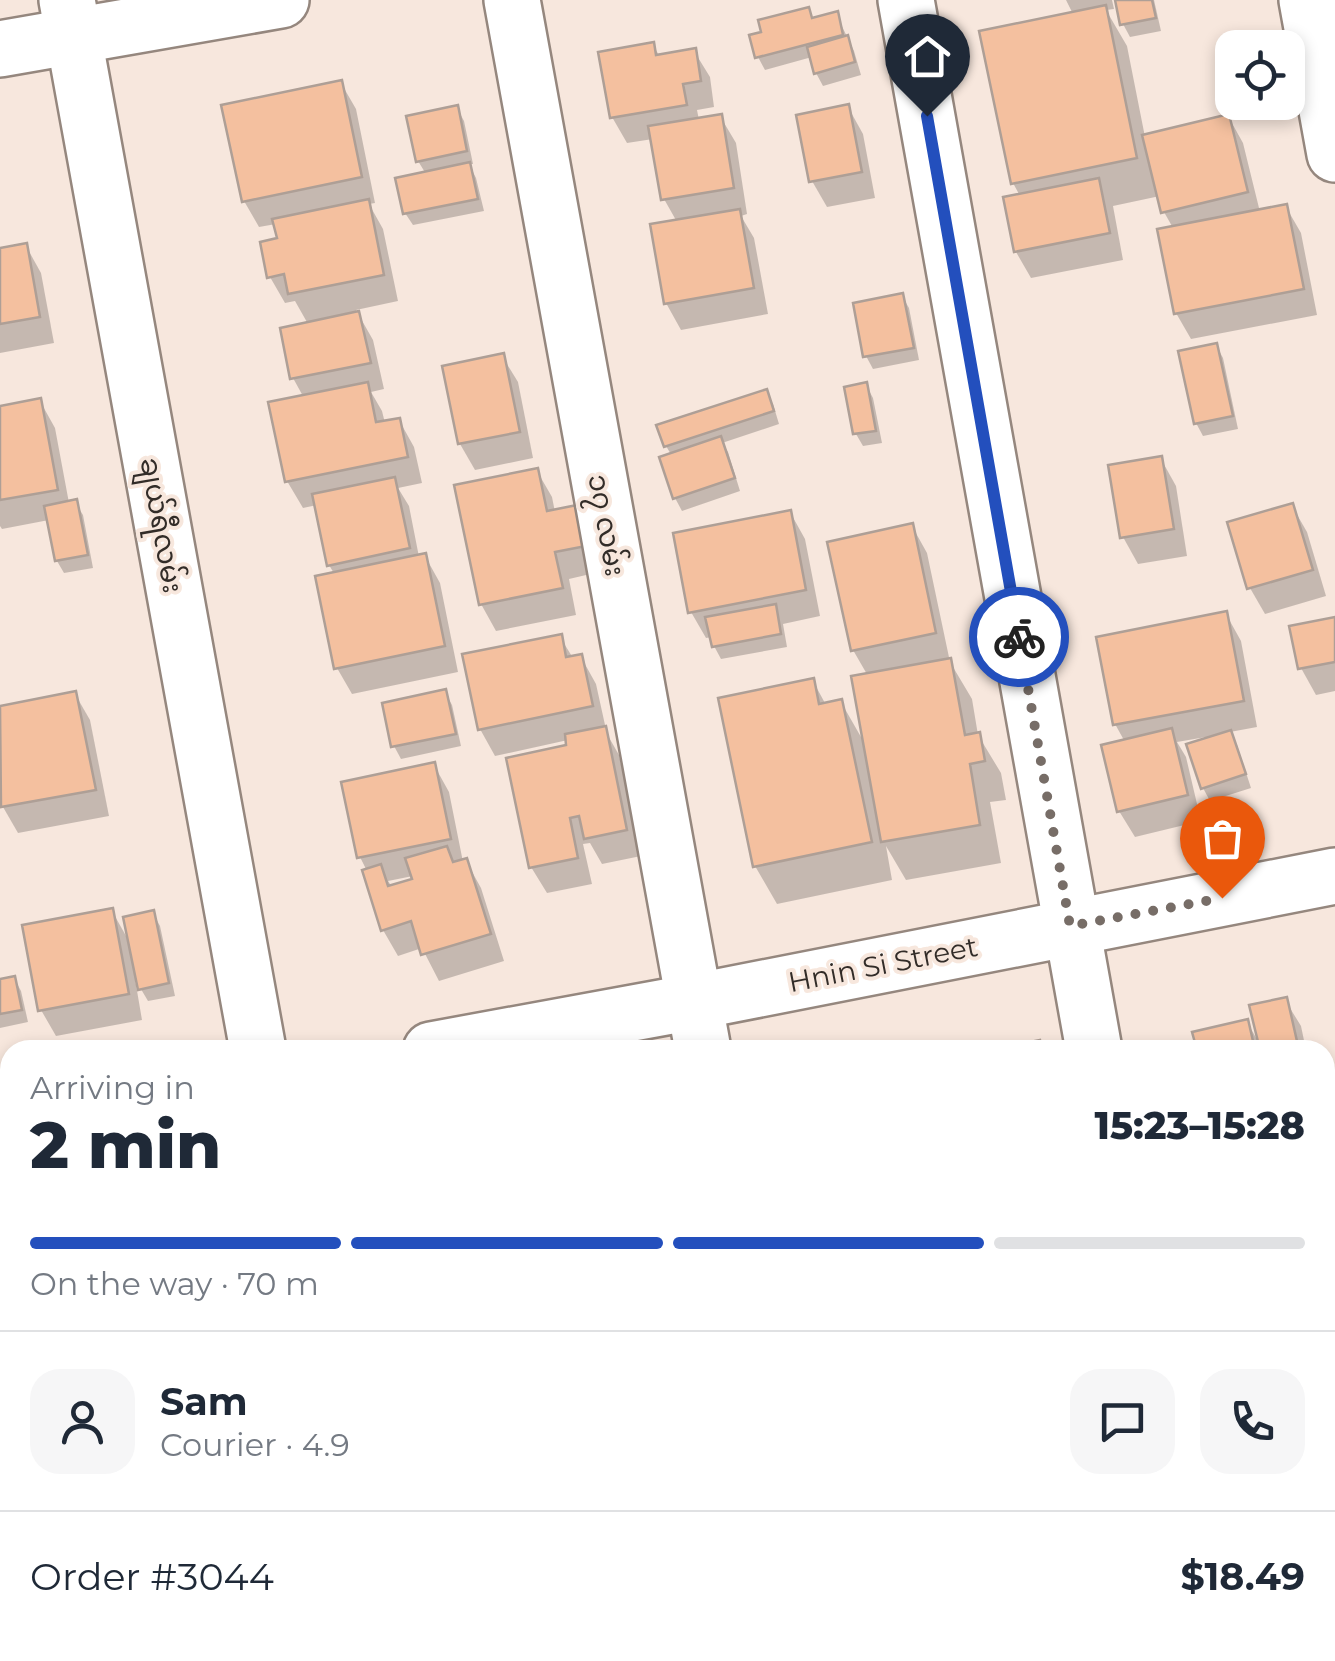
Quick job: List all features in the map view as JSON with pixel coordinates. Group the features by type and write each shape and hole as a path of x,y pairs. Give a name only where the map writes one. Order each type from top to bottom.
{"street":[{"path":"0,49 69,18 281,0"},
{"name":"၁၇ လမ်း","path":"512,0 698,1026"},
{"path":"906,0 1092,1040"},
{"path":"1307,0 1335,154"},
{"name":"ချယ်ရီလမ်း","path":"69,18 256,1040"},
{"name":"Hnin Si Street","path":"542,1040 698,1026 1070,926 1335,876"}],"building":[{"path":"1115,0 1152,0 1156,18 1120,25"},
{"path":"1106,5 1137,158 1011,184 979,31"},
{"path":"809,7 812,18 838,11 843,35 755,58 749,35 761,32 758,20"},
{"path":"848,35 855,62 814,74 807,47"},
{"path":"654,42 656,55 696,48 701,81 683,84 687,105 610,118 598,52"},
{"path":"342,80 362,177 242,202 221,105"},
{"path":"849,104 862,172 809,182 796,115"},
{"path":"458,105 467,151 416,162 406,116"},
{"path":"722,114 734,188 661,200 648,126"},
{"path":"1215,117 1230,120 1248,192 1161,213 1142,135"},
{"path":"470,162 478,199 403,214 395,178"},
{"path":"1099,178 1110,233 1014,252 1003,197"},
{"path":"369,199 384,275 288,294 284,274 267,278 260,242 277,238 272,219"},
{"path":"1287,204 1304,289 1174,314 1157,229"},
{"path":"740,209 754,288 664,304 650,224"},
{"path":"27,243 40,317 0,324 0,248"},
{"path":"903,293 914,348 863,357 853,303"},
{"path":"359,311 371,363 290,379 280,328"},
{"path":"1217,343 1233,416 1194,424 1178,351"},
{"path":"504,353 520,432 458,444 442,366"},
{"path":"368,382 376,422 400,418 408,457 285,482 268,402"},
{"path":"867,382 876,431 853,434 844,387"},
{"path":"767,389 774,411 664,447 656,425"},
{"path":"41,398 58,490 0,500 0,406"},
{"path":"721,436 735,478 673,499 659,457"},
{"path":"1162,456 1174,529 1120,538 1108,465"},
{"path":"538,468 547,511 577,505 586,546 555,552 563,588 479,605 454,485"},
{"path":"395,477 410,548 327,566 312,494"},
{"path":"77,499 88,555 55,561 44,506"},
{"path":"1293,503 1313,570 1247,589 1227,522"},
{"path":"791,510 806,590 688,613 673,533"},
{"path":"913,523 936,633 851,651 827,542"},
{"path":"426,553 445,646 334,669 315,576"},
{"path":"776,604 781,634 712,647 705,617"},
{"path":"1227,611 1244,701 1113,725 1096,637"},
{"path":"1335,617 1335,662 1298,669 1289,626"},
{"path":"562,634 566,657 582,654 593,706 478,730 462,654"},
{"path":"951,658 965,735 980,732 985,761 970,764 980,825 881,842 851,676"},
{"path":"814,678 819,704 842,699 872,842 753,867 718,698"},
{"path":"446,689 456,734 391,747 382,703"},
{"path":"76,691 96,790 1,807 0,706"},
{"path":"606,726 627,830 584,839 579,816 570,818 578,858 529,868 506,758 566,745 565,734"},
{"path":"1172,728 1188,795 1117,812 1101,745"},
{"path":"1231,730 1246,774 1201,789 1186,744"},
{"path":"435,762 451,839 357,858 341,782"},
{"path":"447,846 453,862 467,858 491,934 421,955 411,921 381,931 362,870 381,864 388,886 412,879 405,858"},
{"path":"113,908 129,994 38,1011 22,925"},
{"path":"154,910 169,983 138,990 123,917"},
{"path":"15,976 22,1010 0,1014 0,979"},
{"path":"1287,997 1297,1040 1258,1040 1249,1005"},
{"path":"1248,1019 1253,1040 1194,1040 1192,1032"}],"way so far":[{"path":"1019,637 1070,926 1222,898"}],"route":[{"path":"927,116 1019,637"}]}
